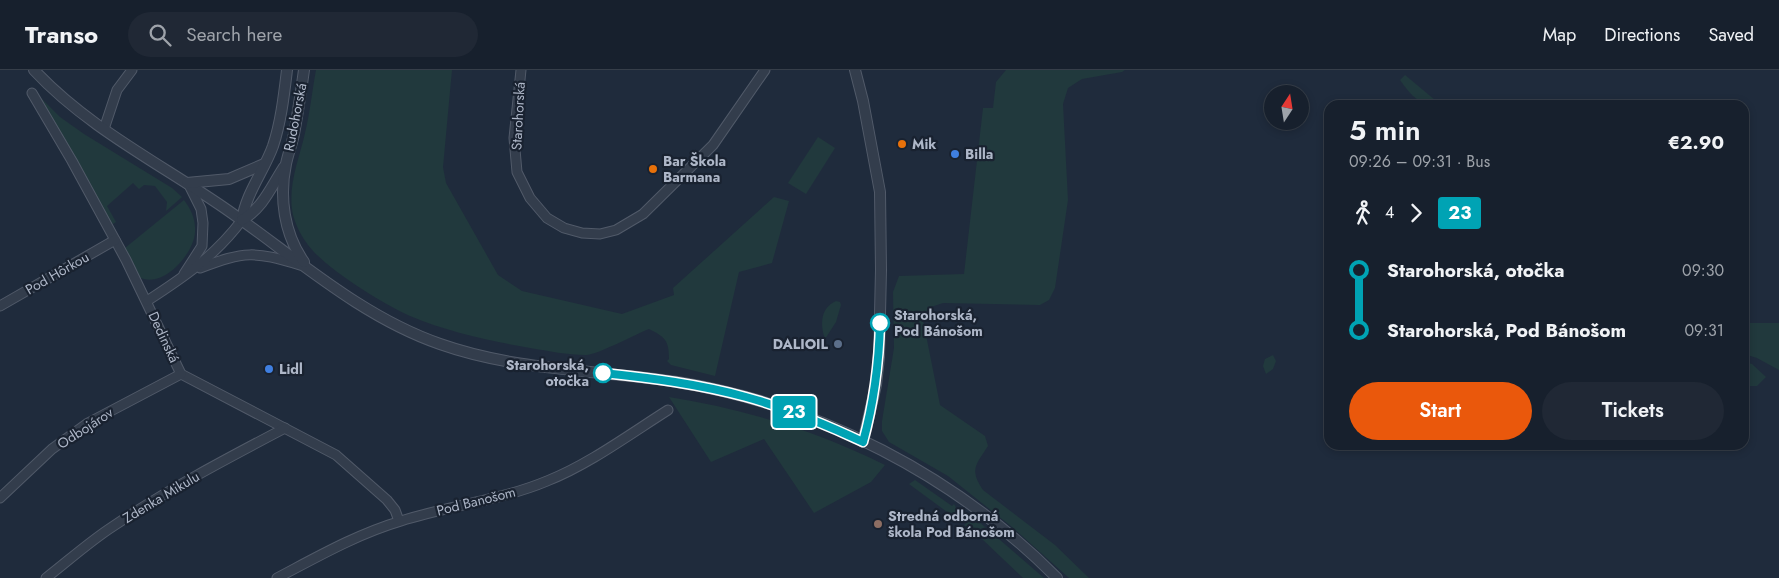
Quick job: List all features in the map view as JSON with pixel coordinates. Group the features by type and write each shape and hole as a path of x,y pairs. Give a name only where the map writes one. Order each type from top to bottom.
{"street":[{"path":"34,70 53,90 78,111 188,183 371,311 409,331 440,344 501,360 670,381 720,390 761,401 795,413 863,442 929,477 967,502 1009,535 1057,578"},
{"path":"104,129 117,90 132,70"},
{"name":"Rudohorská","path":"242,220 244,207 272,148 276,135 288,70"},
{"name":"Rudohorská","path":"304,70 294,136 286,164 282,194 284,212 298,254 307,267"},
{"name":"Starohorská","path":"521,70 514,138 517,172 530,198 547,218 564,228 582,233 600,234 616,230 643,214 713,145 765,70"},
{"path":"855,70 863,101 880,192 879,357 872,405 863,442"},
{"name":"Dedinská","path":"32,93 115,240 147,301 181,374 322,447 344,462 388,500 395,510 399,521"},
{"path":"188,183 229,180 264,164"},
{"name":"Rudohorská","path":"242,220 254,213 262,203 286,164"},
{"path":"182,278 202,246 204,223 201,209 188,183"},
{"path":"195,270 220,246 242,220"},
{"name":"Pod Hôrkou","path":"0,306 115,240"},
{"path":"147,301 195,270 230,256 260,254 307,267"},
{"name":"Odbojárov","path":"0,498 52,449 88,423 181,374"},
{"name":"Pod Banošom","path":"277,578 359,536 399,521 548,481 601,452 668,410"},
{"name":"Zdenka Mikulu","path":"46,578 110,528 210,469 285,428"}],"green space":[{"path":"316,70 452,70 443,167 446,183 498,275 522,291 622,314 674,295 673,288 774,197 789,201 772,263 739,272 715,376 671,365 667,361 669,353 667,343 659,334 649,329 607,348 586,355 565,354 530,348 439,327 410,316 385,303 355,285 327,264 305,242 293,215 292,204 294,173 307,125"},
{"path":"1006,70 1125,70 1082,79 1068,88 1063,104 1068,200 1055,288 1049,300 1040,305 943,303 928,308 923,320 940,405 985,436 988,446 977,463 975,472 983,490 1055,545 1089,578 1069,578 1012,527 948,476 889,442 882,431 894,348 893,292 899,276 964,274 983,108 993,108 996,82"},
{"path":"1405,75 1435,100 1419,100 1408,91 1400,80"},
{"path":"35,92 60,117 84,134 172,188 182,197 166,211 167,202 155,186 144,185 139,189 133,183 107,206 116,222 113,224 107,220"},
{"path":"818,137 835,148 806,194 788,183"},
{"path":"184,200 191,211 195,223 193,241 189,250 175,268 167,274 157,279 148,280 139,277 125,248"},
{"path":"836,301 840,302 841,305 836,322 825,339 822,328 824,312"},
{"path":"1749,323 1779,323 1779,370 1749,356"},
{"path":"1273,355 1276,361 1273,369 1266,374 1263,366 1265,359"},
{"path":"1749,363 1766,377 1757,386 1749,386"},
{"path":"669,397 725,408 780,423 833,442 885,465 871,482 814,513 764,439 711,462"},
{"path":"915,480 952,506 954,504 958,511 958,520 909,484"},
{"path":"971,519 978,521 1044,578 1023,578 982,539 964,525"}],"bus line":[{"name":"23","path":"603,373 677,382 745,396 819,422 863,442 876,385 880,323"}],"place":[{"name":"Mik","path":"902,144"},
{"name":"Billa","path":"955,154"},
{"name":"Bar Škola Barmana","path":"653,169"},
{"name":"Starohorská, Pod Bánošom","path":"880,323"},
{"name":"DALIOIL","path":"838,344"},
{"name":"Lidl","path":"269,369"},
{"name":"Starohorská, otočka","path":"603,373"},
{"name":"Stredná odborná škola Pod Bánošom","path":"878,524"}]}
